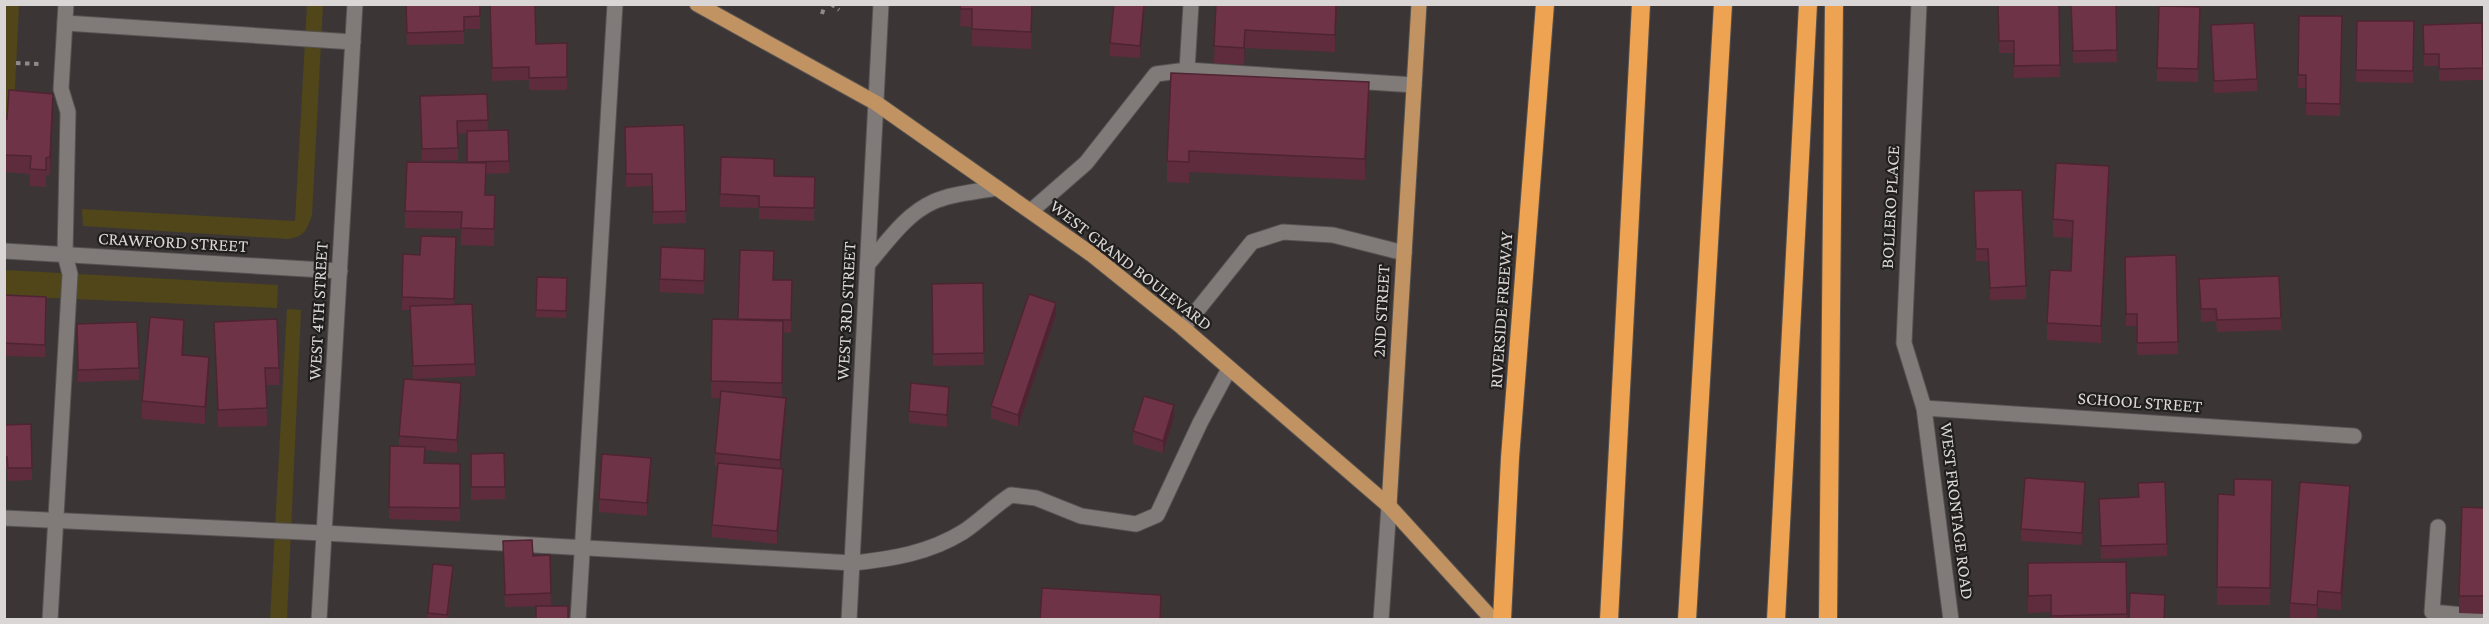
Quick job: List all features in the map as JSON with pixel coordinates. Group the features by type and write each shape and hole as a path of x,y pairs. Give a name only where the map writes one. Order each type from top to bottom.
{"highway":[{"name":"RIVERSIDE FREEWAY","path":"1502,620 1510,458 1545,4"},
{"path":"1610,620 1641,4"},
{"path":"1687,620 1723,4"},
{"path":"1776,620 1782,541 1808,4"},
{"path":"1828,620 1834,4"}],"main road":[{"name":"WEST GRAND BOULEVARD","path":"698,4 876,103 1091,254 1183,328 1389,507 1493,620"},
{"name":"2ND STREET","path":"1389,507 1419,4"}],"street":[{"path":"50,620 70,274 65,255 68,112 61,89 66,4"},
{"name":"WEST 4TH STREET","path":"319,620 356,4"},
{"path":"578,620 615,4"},
{"name":"WEST 3RD STREET","path":"849,620 881,4"},
{"path":"1187,70 1191,4"},
{"name":"BOLLERO PLACE","path":"1919,4 1904,343 1924,408"},
{"path":"64,23 353,42"},
{"path":"1030,211 1086,163 1156,74 1187,70 1414,85"},
{"path":"868,264 906,220 925,206 942,199 998,188"},
{"path":"1183,328 1252,242 1283,232 1334,235 1404,253"},
{"name":"CRAWFORD STREET","path":"4,251 340,271"},
{"path":"4,518 324,533 853,563 898,558 931,548 964,531 1011,495 1036,498 1081,516 1136,524 1157,515 1200,423 1229,369"},
{"name":"SCHOOL STREET","path":"1924,408 2355,435"},
{"name":"WEST FRONTAGE ROAD","path":"1924,408 1951,620"},
{"name":"2ND STREET","path":"1381,620 1389,507"},
{"path":"2438,527 2432,612 2484,617"}],"path":[{"path":"822,14 825,4"},
{"path":"831,4 839,10"}],"shaded area":[{"path":"5,5 19,5 14,108 7,136 5,136"},
{"path":"307,5 323,5 312,215 304,232 298,237 288,239 83,226 82,209 295,221"},
{"path":"5,270 278,285 277,308 5,296"},
{"path":"287,309 301,310 287,619 270,620"}],"building":[{"path":"406,4 480,4 480,16 464,17 464,31 407,33"},
{"path":"535,4 536,44 567,43 567,77 529,78 529,67 492,68 490,5"},
{"path":"961,4 1032,4 1031,32 972,29 972,9 960,9"},
{"path":"1114,4 1144,4 1140,46 1110,43"},
{"path":"1216,4 1336,4 1335,35 1245,30 1244,48 1214,46"},
{"path":"1998,4 2059,4 2060,65 2014,66 2014,41 1999,41"},
{"path":"2116,4 2117,50 2073,51 2071,5"},
{"path":"2159,6 2200,7 2198,69 2157,68"},
{"path":"2299,16 2342,16 2340,104 2306,103 2306,75 2298,75"},
{"path":"2357,21 2414,21 2413,71 2356,70"},
{"path":"2254,23 2257,79 2214,81 2211,25"},
{"path":"2482,23 2483,68 2439,69 2439,54 2424,54 2423,25"},
{"path":"1171,73 1369,82 1365,159 1189,151 1189,162 1167,161"},
{"path":"9,90 53,94 50,157 46,158 46,170 30,169 31,156 4,155 4,119 7,119"},
{"path":"487,94 488,120 457,121 458,148 422,149 420,96"},
{"path":"684,125 686,211 653,212 652,174 626,174 625,127"},
{"path":"508,130 509,161 467,162 467,131"},
{"path":"721,157 774,159 774,176 815,177 814,208 759,207 759,196 720,194"},
{"path":"407,162 486,163 485,195 495,195 494,229 461,228 462,212 405,211"},
{"path":"2056,163 2109,166 2101,326 2047,323 2050,270 2071,271 2073,221 2053,219"},
{"path":"2022,190 2026,286 1990,288 1988,249 1976,249 1974,191"},
{"path":"421,236 456,237 454,299 402,297 403,254 420,255"},
{"path":"661,247 705,249 704,281 660,279"},
{"path":"740,250 774,251 773,280 792,280 791,320 738,319"},
{"path":"2176,255 2178,342 2137,343 2137,314 2126,314 2125,257"},
{"path":"2279,276 2281,318 2217,320 2216,309 2201,309 2199,279"},
{"path":"537,277 567,278 566,311 536,310"},
{"path":"983,283 984,353 933,354 932,284"},
{"path":"1029,294 1056,303 1018,415 991,406"},
{"path":"4,295 46,297 45,345 4,343"},
{"path":"472,304 475,364 413,366 410,306"},
{"path":"150,317 184,320 182,355 209,357 205,407 142,401"},
{"path":"277,319 279,368 265,368 267,408 218,410 214,322"},
{"path":"712,319 783,321 782,383 711,381"},
{"path":"137,322 139,368 78,370 77,324"},
{"path":"404,379 461,383 457,440 399,436"},
{"path":"911,383 949,387 947,415 909,411"},
{"path":"721,391 786,398 780,460 715,453"},
{"path":"1144,396 1174,405 1163,441 1133,431"},
{"path":"31,424 32,468 8,468 7,457 4,457 4,425"},
{"path":"390,446 425,447 424,463 460,464 460,508 389,507"},
{"path":"504,453 505,487 471,487 471,454"},
{"path":"602,454 651,458 647,503 599,499"},
{"path":"718,463 783,469 777,531 712,525"},
{"path":"2025,478 2085,482 2082,533 2021,529"},
{"path":"2234,479 2272,480 2270,588 2217,587 2218,494 2234,495"},
{"path":"2165,482 2167,544 2101,546 2099,499 2139,497 2138,483"},
{"path":"2300,482 2350,486 2341,593 2318,591 2317,605 2290,603"},
{"path":"2462,507 2484,508 2484,596 2459,596"},
{"path":"532,540 533,556 550,555 551,593 505,595 503,541"},
{"path":"2126,562 2127,614 2051,616 2051,595 2028,596 2028,563"},
{"path":"433,564 453,566 447,615 428,613"},
{"path":"1042,588 1161,595 1160,620 1040,620"},
{"path":"2130,593 2165,595 2164,620 2129,620"},
{"path":"536,606 568,606 568,620 536,620"}]}
